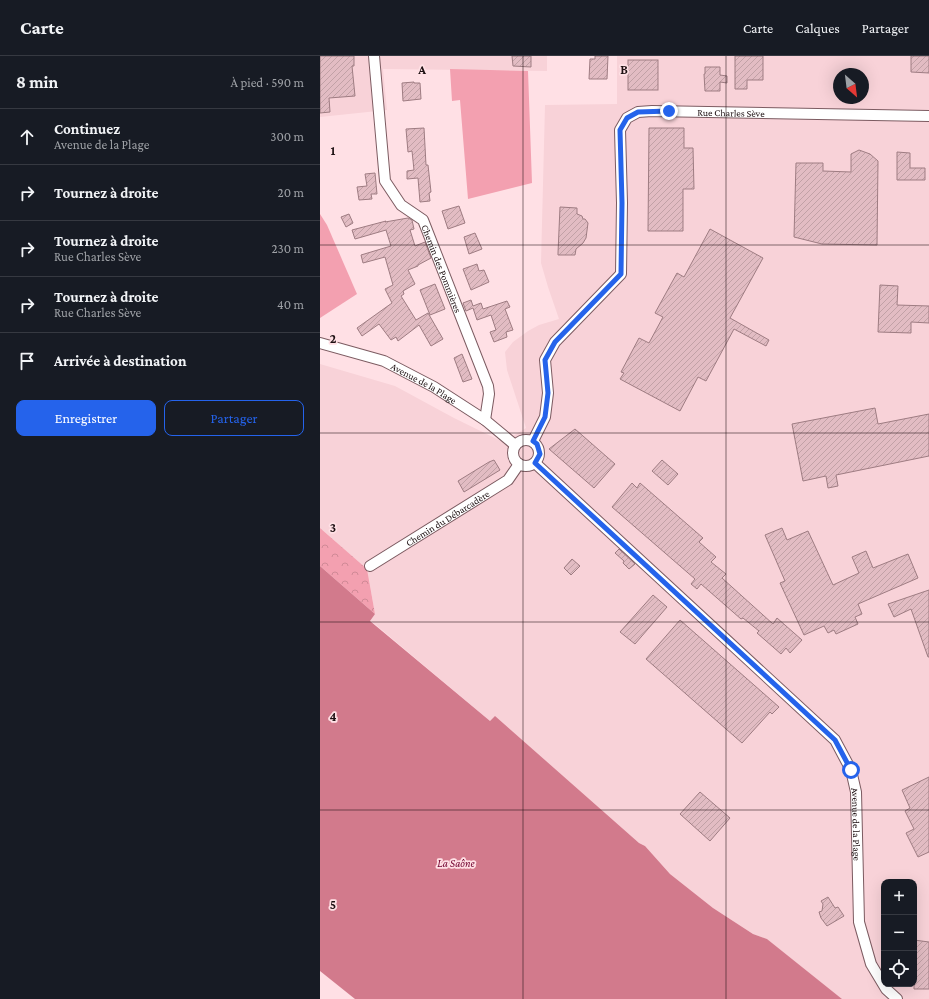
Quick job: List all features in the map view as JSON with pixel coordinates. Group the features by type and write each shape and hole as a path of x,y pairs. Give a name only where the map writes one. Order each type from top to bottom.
{"street":[{"name":"Chemin des Pommières","path":"374,56 385,181 401,205 423,220 488,386 489,394 485,420"},
{"name":"Rue Charles Sève","path":"533,441 545,417 548,393 545,360 555,342 621,274 622,203 620,130 627,118 638,112 652,111 929,116"},
{"name":"Avenue de la Plage","path":"320,343 384,361 434,387 485,420 516,445"},
{"path":"524,440 533,441 537,444 540,454 535,463 528,466 519,464 513,453 516,445 524,440"},
{"name":"Avenue de la Plage","path":"535,463 835,740 851,770 856,792 859,922 871,964 886,989 897,999"},
{"name":"Chemin du Débarcadère","path":"370,566 508,480 519,464"}],"shaded area":[{"path":"320,56 547,56 547,71 383,69 387,110 320,117"},
{"path":"617,56 929,56 929,999 842,999 767,939 753,934 713,908 670,874 645,846 639,843 495,717 490,721 370,620 375,614 367,569 320,528 320,364 395,386 454,418 503,442 526,428 507,370 505,352 513,342 528,331 539,325 559,319 541,263 545,105 617,104"}],"green space":[{"path":"450,69 528,71 532,183 468,199 460,100 452,101"},
{"path":"320,214 327,225 357,294 320,318"},
{"path":"320,528 367,569 375,614 320,566"}],"water":[{"name":"La Saône","path":"320,566 375,614 370,621 490,721 495,716 639,843 645,846 670,874 713,908 753,934 767,939 842,999 355,999 320,971"}],"building":[{"path":"320,56 354,56 354,66 352,66 355,96 329,98 330,112 320,113"},
{"path":"512,56 531,56 531,67 513,66"},
{"path":"595,56 608,56 607,79 589,79 590,59 595,59"},
{"path":"735,56 763,56 763,80 747,80 747,89 735,89"},
{"path":"911,56 929,56 929,73 911,72"},
{"path":"628,60 658,60 658,90 628,90"},
{"path":"705,67 720,67 720,75 727,76 727,83 720,82 720,91 705,91"},
{"path":"402,83 420,83 421,99 403,101"},
{"path":"424,128 426,165 428,165 431,192 429,193 430,201 420,202 418,178 407,179 407,171 414,170 412,151 408,152 406,129"},
{"path":"649,128 684,128 684,148 693,148 694,189 683,189 683,231 648,231"},
{"path":"859,150 870,154 878,161 877,245 822,244 794,237 796,163 823,163 823,171 851,172 851,154"},
{"path":"897,152 910,153 910,168 925,168 925,180 897,180"},
{"path":"375,173 377,194 371,194 372,199 359,200 357,187 367,186 365,174"},
{"path":"459,206 465,223 448,229 442,211"},
{"path":"560,207 577,208 577,214 582,216 588,223 586,238 576,249 575,255 558,255"},
{"path":"349,214 353,223 346,227 341,217"},
{"path":"408,218 412,220 414,229 410,230 415,246 425,242 431,258 408,270 415,284 403,291 404,294 401,296 416,320 428,313 443,339 431,346 419,325 398,341 396,337 391,340 379,324 362,336 357,328 392,303 385,289 393,285 385,257 363,263 361,255 391,246 386,230 355,239 352,230 386,221 385,222"},
{"path":"710,229 763,258 730,318 769,340 766,346 734,329 706,381 698,377 680,411 620,379 624,373 621,372 639,338 649,343 663,317 655,313 677,273 684,277"},
{"path":"475,233 482,249 469,254 464,237"},
{"path":"477,264 479,271 484,270 489,282 471,290 463,269"},
{"path":"435,284 445,309 430,315 420,290"},
{"path":"880,285 898,286 897,305 929,306 929,323 911,322 911,333 878,332"},
{"path":"471,300 473,306 481,303 483,309 507,301 510,307 505,309 513,330 506,332 507,337 494,342 490,332 496,330 491,315 477,320 473,308 466,311 463,303"},
{"path":"462,354 472,379 463,382 454,358"},
{"path":"875,408 878,424 929,414 929,456 836,475 838,486 828,488 826,476 803,481 792,424"},
{"path":"575,429 615,464 594,488 549,449"},
{"path":"494,460 500,470 464,492 458,481"},
{"path":"662,460 678,474 668,485 652,471"},
{"path":"632,483 637,488 640,483 703,538 699,542 716,557 711,562 726,574 722,578 773,624 777,618 802,640 790,653 786,648 781,654 757,633 759,631 743,618 741,619 701,584 697,589 691,584 695,579 612,507"},
{"path":"782,528 787,540 808,531 833,585 859,573 852,557 866,551 873,568 908,554 918,578 858,604 862,614 855,617 858,624 836,634 834,630 828,633 824,626 804,635 780,583 785,581 765,535"},
{"path":"619,549 635,564 629,569 623,563 624,561 615,553"},
{"path":"572,559 580,566 571,575 564,568"},
{"path":"929,590 928,657 911,609 894,617 888,604"},
{"path":"653,595 667,607 635,644 620,632"},
{"path":"680,620 779,707 772,714 770,712 742,743 646,659"},
{"path":"929,777 929,852 918,857 906,833 914,829 905,811 910,808 902,790"},
{"path":"700,792 730,818 710,841 680,814"},
{"path":"828,897 835,908 838,907 844,916 827,926 821,918 819,912 822,911 823,904 821,901"},
{"path":"917,940 929,942 929,989 914,989 914,987 917,987"}],"route":[{"path":"669,111 638,112 627,118 620,130 622,203 621,274 555,342 545,360 548,393 545,417 533,441 537,444 540,454 535,463 835,740 851,770"}]}
